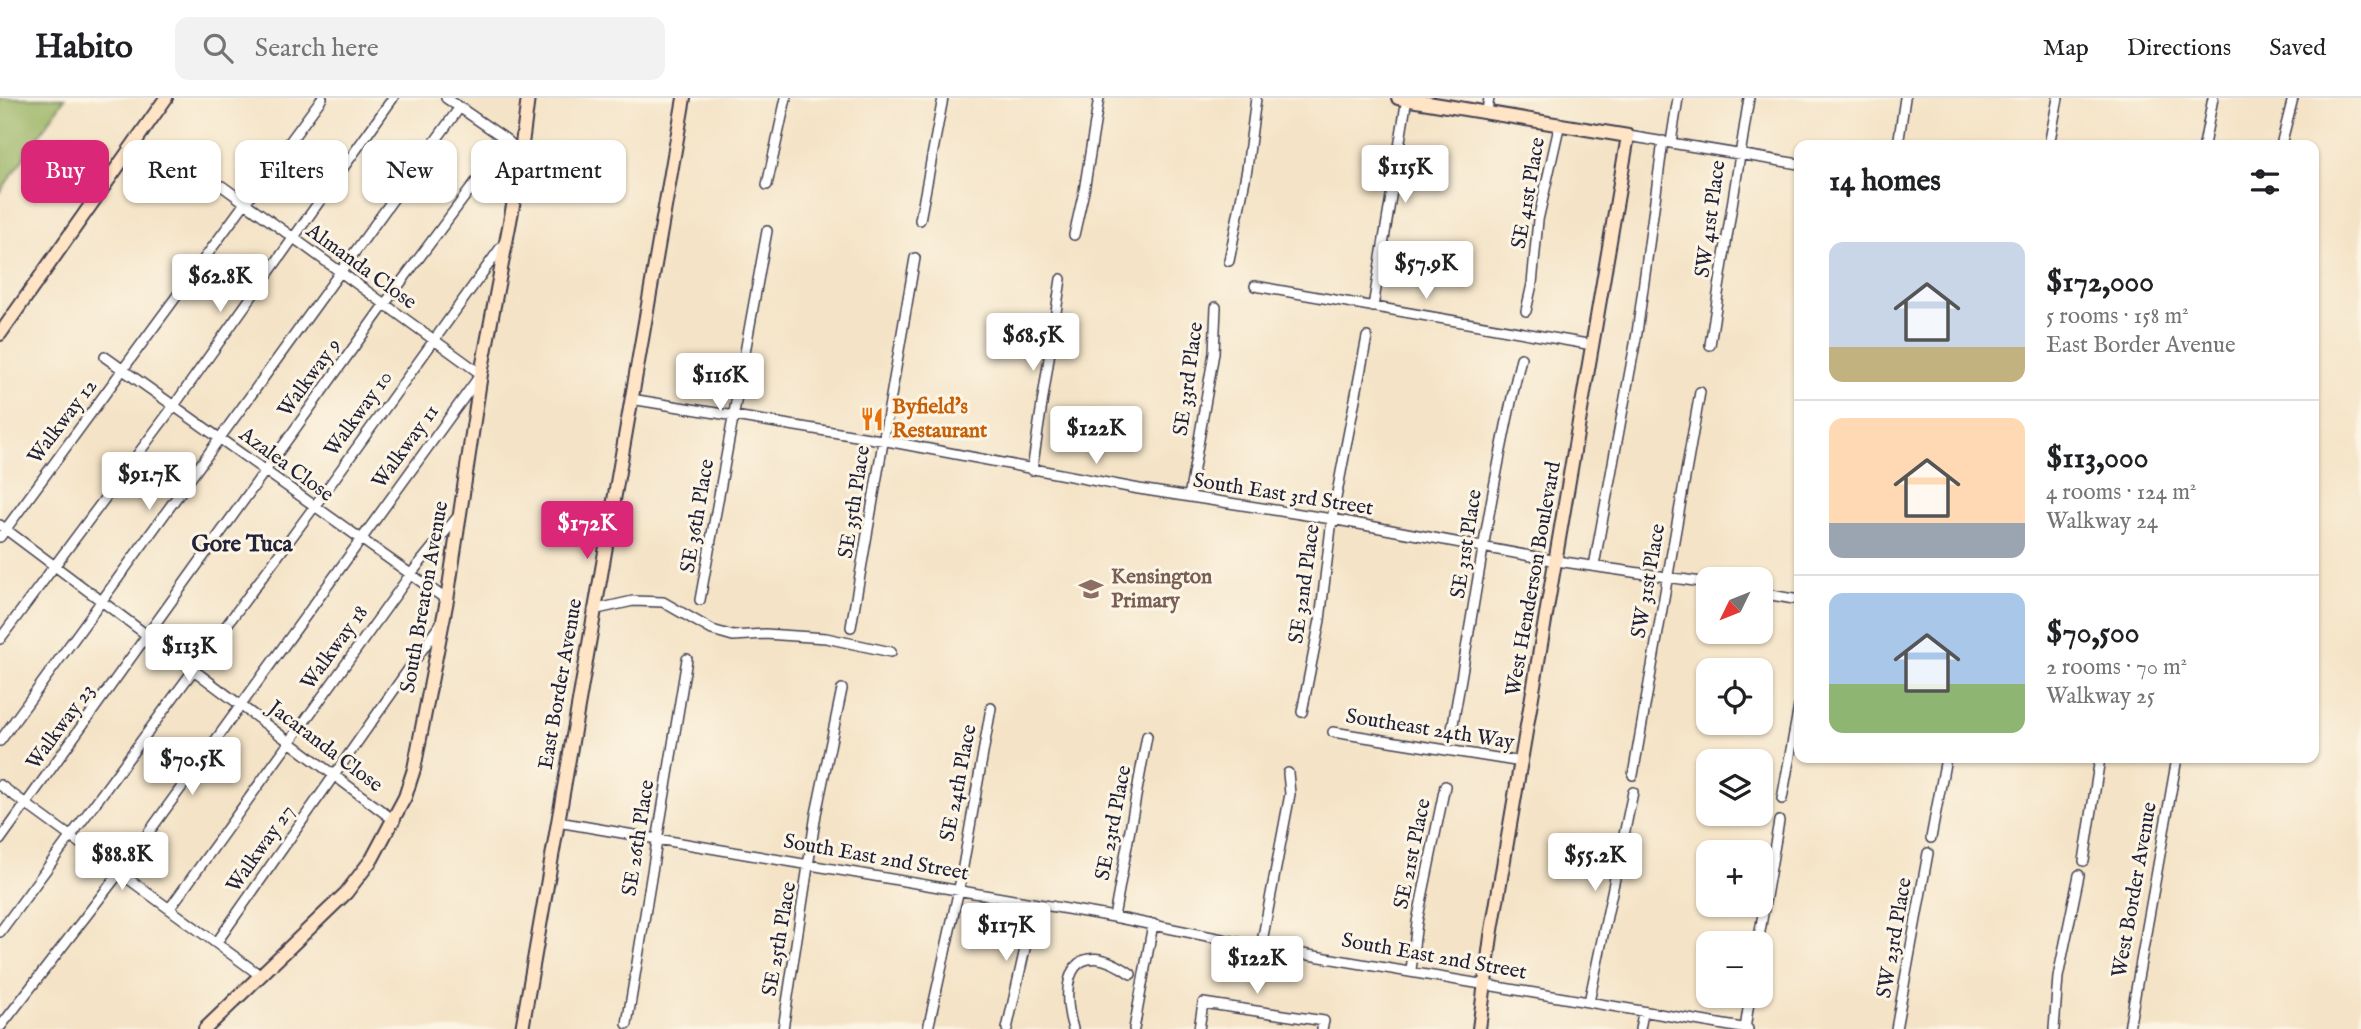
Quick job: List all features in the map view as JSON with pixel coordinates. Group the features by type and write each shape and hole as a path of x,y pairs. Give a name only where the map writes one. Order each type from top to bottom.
{"street":[{"path":"0,334 166,98"},
{"name":"Walkway 12","path":"2,530 124,370 322,98"},
{"path":"0,639 52,565 173,407 393,98"},
{"path":"446,98 507,140"},
{"name":"South Breaton Avenue","path":"523,140 528,98"},
{"name":"East Border Avenue","path":"522,1029 684,98"},
{"path":"767,185 786,98"},
{"path":"920,220 943,98"},
{"path":"1074,236 1084,191 1098,98"},
{"path":"1229,261 1247,169 1256,98"},
{"path":"1594,566 1637,333 1667,141 1678,98"},
{"name":"SW 41st Place","path":"1710,345 1738,154 1749,98"},
{"path":"1899,140 1905,98"},
{"path":"2050,140 2058,98"},
{"path":"2205,140 2213,98"},
{"path":"2282,140 2293,98"},
{"path":"1373,307 1404,99 1488,104 1560,123 1794,163"},
{"path":"0,741 460,107"},
{"name":"SE 41st Place","path":"1526,311 1532,284 1538,220 1560,123"},
{"name":"West Henderson Boulevard","path":"1479,1029 1487,984 1491,936 1628,136"},
{"name":"Almanda Close","path":"222,186 481,374"},
{"name":"Walkway 9","path":"148,636 384,305 471,188"},
{"name":"South Breaton Avenue","path":"205,1029 346,893 372,859 395,821 414,769 447,600 481,374 514,203"},
{"name":"SE 36th Place","path":"700,600 766,231"},
{"name":"Walkway 10","path":"0,932 314,507 509,236"},
{"name":"SE 35th Place","path":"851,627 915,258"},
{"path":"1032,470 1061,279"},
{"path":"1255,286 1592,345"},
{"name":"SE 33rd Place","path":"1189,497 1214,353 1216,307"},
{"name":"SE 32nd Place","path":"1302,712 1320,620 1332,519 1367,337"},
{"name":"Azalea Close","path":"105,358 447,600"},
{"name":"SE 31st Place","path":"1451,735 1521,358"},
{"name":"Walkway 11","path":"2,1027 120,872 239,704 481,374"},
{"name":"SW 31st Place","path":"1633,775 1700,392"},
{"name":"South East 3rd Street","path":"631,400 883,440 1032,470 1332,519 1556,561 1696,581"},
{"name":"Walkway 18","path":"170,908 410,575 460,513"},
{"name":"Jacaranda Close","path":"2,530 194,669 395,821"},
{"path":"1773,595 1794,599"},
{"path":"593,610 633,601 663,602 712,630 733,636 765,634 826,638 891,652"},
{"name":"Walkway 27","path":"217,942 441,623"},
{"name":"Walkway 23","path":"0,840 148,636"},
{"name":"SE 26th Place","path":"627,1024 687,659"},
{"name":"SE 25th Place","path":"783,1029 816,814 842,689"},
{"name":"SE 24th Place","path":"928,1029 959,889 991,708"},
{"name":"Southeast 24th Way","path":"1333,732 1522,762"},
{"path":"1782,799 1794,733"},
{"name":"SE 23rd Place","path":"1114,916 1147,736"},
{"path":"1931,838 1944,763"},
{"path":"2084,861 2099,763"},
{"name":"West Border Avenue","path":"2129,1029 2176,763"},
{"path":"1261,947 1290,794 1287,774"},
{"path":"0,785 71,834 261,976"},
{"name":"SE 21st Place","path":"1411,970 1417,922 1445,786"},
{"path":"1589,1002 1633,792"},
{"path":"1760,931 1779,821"},
{"name":"South East 2nd Street","path":"558,822 1114,916 1261,947 1411,970 1643,1013 1746,1029"},
{"name":"SW 23rd Place","path":"1896,1029 1928,853"},
{"path":"2054,1029 2058,977 2079,874"},
{"path":"1007,1029 1035,904"},
{"path":"1134,1029 1153,924"},
{"path":"1073,1029 1066,988 1072,970 1079,964 1097,959 1109,961 1131,974"},
{"path":"1199,1029 1203,1003 1324,1021 1322,1029"},
{"path":"1746,1029 1749,1008"},
{"path":"1640,1029 1643,1013"}],"green space":[{"path":"0,98 65,98 36,140 21,140 21,162 0,192"}],"place":[{"name":"Byfield's Restaurant","path":"872,419"},
{"name":"Kensington Primary","path":"1091,589"}],"district":[{"name":"Gore Tuca","path":"242,544"}]}
